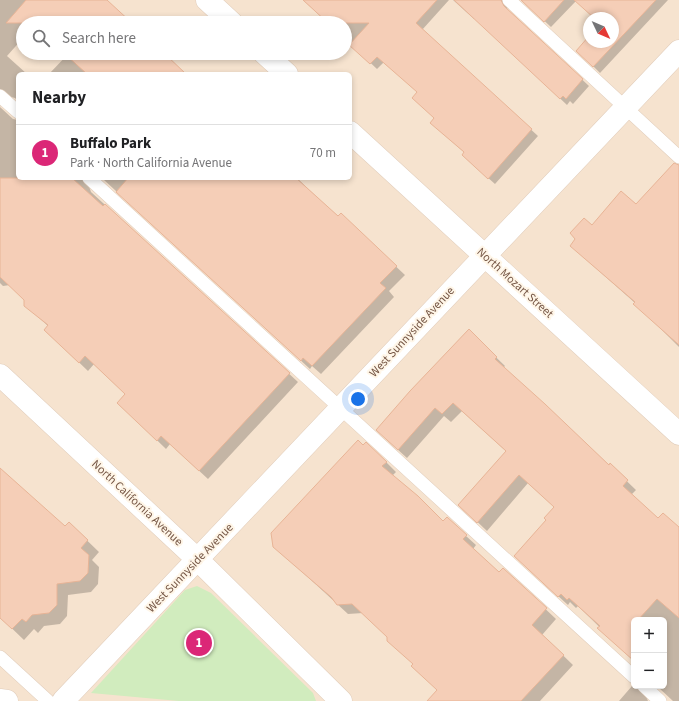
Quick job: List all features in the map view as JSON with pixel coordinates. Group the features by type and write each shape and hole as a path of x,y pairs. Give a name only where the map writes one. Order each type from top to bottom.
{"street":[{"path":"206,0 224,16"},
{"name":"West Sunnyside Avenue","path":"63,701 679,51"},
{"path":"272,60 285,72"},
{"name":"North Mozart Street","path":"352,134 679,434"},
{"name":"North California Avenue","path":"0,375 197,559 342,701"},
{"path":"0,700 7,701"}],"lane":[{"path":"509,0 679,157"},
{"path":"0,96 16,110"},
{"path":"91,180 631,674"},
{"path":"0,657 48,701"},
{"path":"647,689 660,701"}],"shaded area":[{"path":"0,0 679,0 679,701 0,701"}],"green space":[{"path":"197,586 211,593 313,693 316,701 179,701 91,693 185,590"}],"building":[{"path":"26,0 107,0 124,16 16,16 16,23 6,23"},
{"path":"303,0 437,0 416,23 532,129 488,179 462,155 464,152 430,123 434,118 412,98 417,92 377,57 370,64 352,48 352,42 369,23 352,23 352,16 320,16"},
{"path":"454,0 501,0 504,6 583,79 566,99 563,96 560,99"},
{"path":"521,0 564,0 544,22"},
{"path":"574,0 656,0 619,39 619,12 587,12"},
{"path":"583,43 583,48 611,48 593,67 576,51"},
{"path":"72,60 171,60 184,72 85,72"},
{"path":"674,163 679,165 679,345 633,304 635,302 570,246 575,239 570,233 584,218 592,225 621,191 636,204"},
{"path":"0,178 16,178 16,180 74,180 103,206 105,204 290,373 199,471 161,436 157,441 117,403 125,394 85,356 79,363 44,330 48,325 24,306 24,300 0,277"},
{"path":"126,180 298,180 338,216 341,213 397,266 380,283 386,288 312,366 303,358 301,361 116,192"},
{"path":"469,329 497,357 495,359 609,465 610,463 628,480 623,486 658,518 663,513 679,527 679,618 657,599 641,617 631,617 631,658 597,628 600,626 569,598 567,600 561,594 558,597 514,556 546,520 544,518 554,507 519,475 477,523 458,505 506,451 453,403 442,414 435,408 398,450 376,430 410,391"},
{"path":"358,440 363,445 366,442 387,462 382,466 418,496 443,521 447,517 467,535 463,539 499,572 503,568 547,608 532,625 564,655 521,701 427,701 437,690 411,666 413,664 387,641 387,637 352,604 337,605 331,597 273,547 271,533"},
{"path":"0,468 65,526 69,522 88,540 81,548 89,555 88,573 80,581 57,584 57,605 49,613 32,615 26,622 22,619 12,629 0,618"}],"place":[{"name":"Buffalo Park","path":"199,643"}]}
